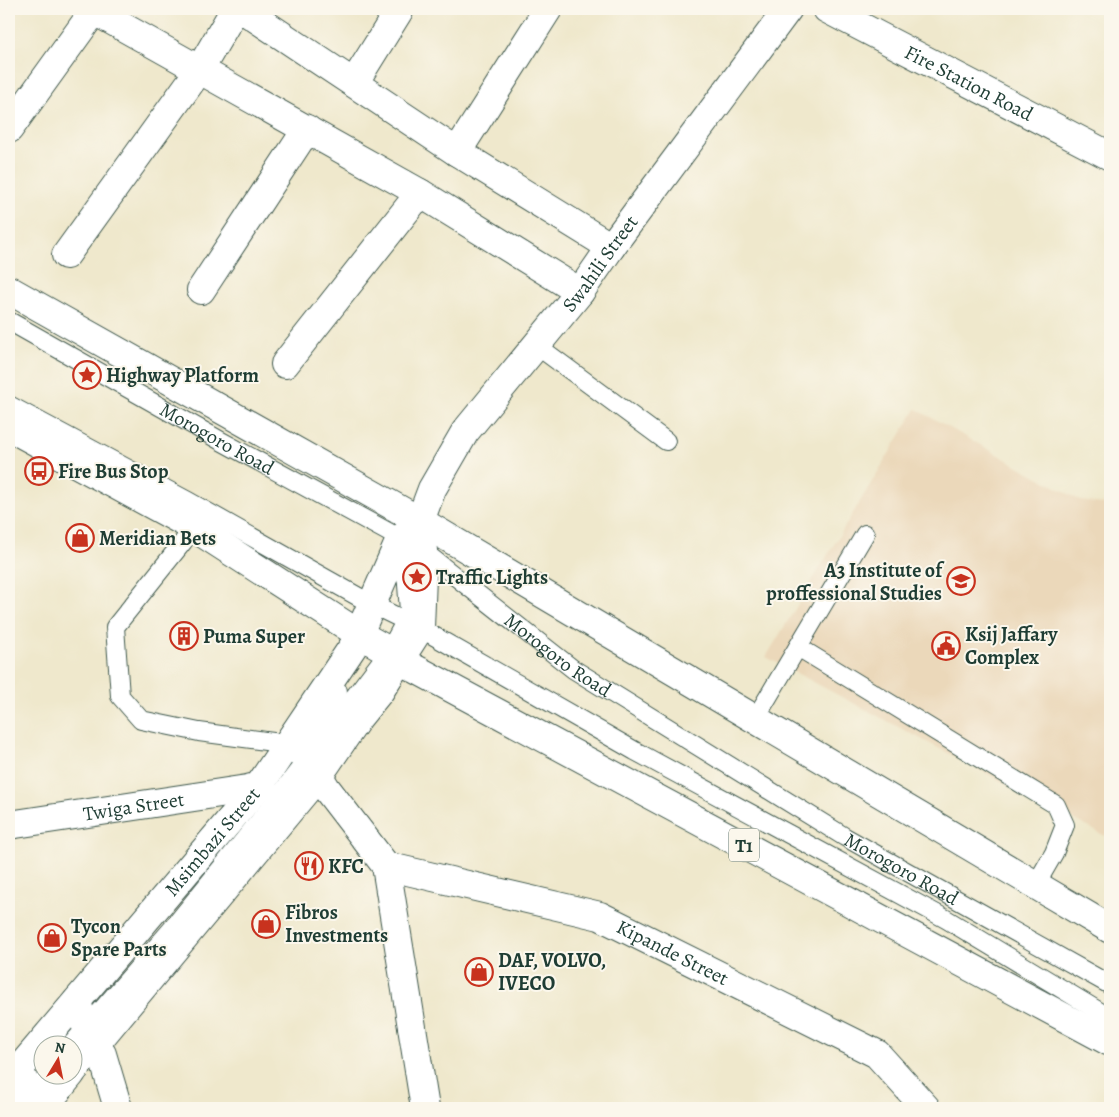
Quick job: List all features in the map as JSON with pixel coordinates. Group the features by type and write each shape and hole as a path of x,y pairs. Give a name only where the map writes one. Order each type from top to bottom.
{"main road":[{"path":"66,254 200,69 235,9"},
{"path":"242,9 457,152 611,247"},
{"path":"354,83 400,9"},
{"path":"457,152 548,9"},
{"name":"Swahili Street","path":"420,521 432,489 465,432 580,292 611,247 788,9"},
{"name":"Fire Station Road","path":"827,9 1110,156"},
{"path":"9,128 93,10 420,193 580,292"},
{"path":"201,290 307,129"},
{"path":"286,364 420,193"},
{"name":"Morogoro Road","path":"9,290 420,521 1035,886 1107,921"},
{"name":"T1","path":"9,427 193,527 379,646 1110,1042"},
{"path":"412,545 413,624 379,646 377,607 412,545 420,521"},
{"name":"Msimbazi Street","path":"9,1081 83,1026 303,757 354,645 379,646 380,691 358,718 303,757 259,786 83,1026"},
{"path":"303,757 386,866 425,1108"},
{"name":"Twiga Street","path":"9,824 247,790 259,786"},
{"name":"Kipande Street","path":"386,866 600,916 877,1054 926,1108"},
{"path":"83,1026 102,1054 118,1108"},
{"name":"Msimbazi Street","path":"43,1108 63,1084"}],"lane":[{"name":"Morogoro Road","path":"9,322 412,545 573,669 844,837 1110,985"},
{"path":"536,345 666,441"},
{"name":"Morogoro Road","path":"9,405 188,500 377,607 413,624 635,751 946,918 1110,1018"},
{"path":"193,527 115,627 120,696 141,720 303,757"},
{"path":"755,719 865,534"},
{"path":"798,647 1056,805 1065,825 1054,853 1035,886"},
{"path":"71,1034 83,1026"},
{"path":"9,1099 32,1072"},
{"path":"23,1108 41,1084"}],"shaded area":[{"name":"A3 Institute of proffessional Studies","path":"916,409 1081,501 1110,505 1110,828 1105,836 766,657"}],"place":[{"name":"Highway Platform","path":"87,375"},
{"name":"Fire Bus Stop","path":"39,471"},
{"name":"Meridian Bets","path":"80,538"},
{"name":"Traffic Lights","path":"417,577"},
{"name":"A3 Institute of proffessional Studies","path":"961,581"},
{"name":"Puma Super","path":"184,636"},
{"name":"Ksij Jaffary Complex","path":"946,646"},
{"name":"KFC","path":"309,866"},
{"name":"Fibros Investments","path":"266,924"},
{"name":"Tycon Spare Parts","path":"52,938"},
{"name":"DAF, VOLVO, IVECO","path":"479,972"}]}
